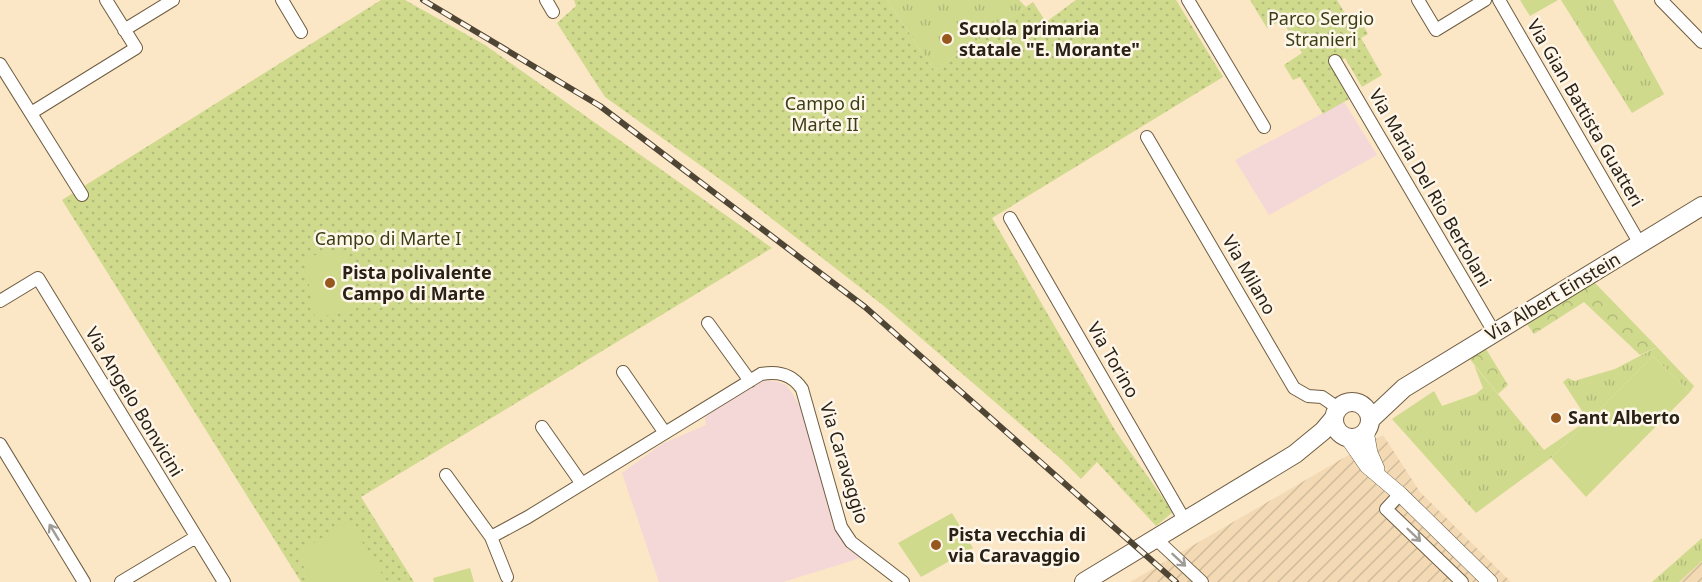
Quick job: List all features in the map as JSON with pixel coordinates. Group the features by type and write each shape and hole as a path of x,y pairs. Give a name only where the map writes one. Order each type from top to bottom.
{"main road":[{"name":"Via Albert Einstein","path":"1358,403 1404,388 1702,206"},
{"name":"Via Albert Einstein","path":"1368,426 1404,388"},
{"path":"1084,582 1295,454 1323,431 1336,413 1348,402 1358,403 1367,410 1368,426 1357,437 1344,436 1295,454"},
{"path":"1336,413 1335,428 1344,436"}],"street":[{"path":"31,113 136,48 106,0"},
{"path":"124,30 173,0"},
{"path":"282,0 301,32"},
{"path":"546,0 553,12"},
{"path":"1188,0 1264,127"},
{"path":"1418,0 1436,30 1485,0"},
{"name":"Via Gian Battista Guatteri","path":"1499,0 1640,244"},
{"path":"1661,0 1702,42"},
{"name":"Via Maria Del Rio Bertolani","path":"1335,61 1494,333"},
{"path":"0,64 82,195"},
{"name":"Via Milano","path":"1147,137 1294,388 1308,396 1322,397 1336,413"},
{"name":"Via Torino","path":"1010,218 1185,521"},
{"name":"Via Angelo Bonvicini","path":"0,301 38,278 224,582"},
{"path":"708,323 750,381"},
{"path":"623,372 664,433"},
{"name":"Via Caravaggio","path":"491,537 528,517 761,374 776,373 791,377 802,389 841,527 851,542 903,582"},
{"path":"1368,426 1370,453 1379,475"},
{"path":"542,427 582,484"},
{"path":"1344,436 1367,466 1400,494 1490,582"},
{"path":"0,444 84,582"},
{"path":"446,475 491,537 507,577"},
{"path":"1400,494 1386,509 1462,582"},
{"path":"121,582 196,537"},
{"path":"1156,539 1202,582"}],"shaded area":[{"path":"1344,102 1377,155 1269,215 1235,160"},
{"path":"765,380 786,385 794,396 801,409 840,539 864,557 783,582 659,582 622,473 662,444 706,425 705,416"},
{"path":"1383,435 1420,492 1511,582 1130,582"},
{"path":"1702,561 1702,582 1679,582"}],"green space":[{"name":"Campo di Marte I","path":"381,0 405,0 485,45 772,248 361,497 414,582 301,582 62,200"},
{"name":"Campo di Marte II","path":"574,0 887,0 934,70 1033,2 1046,22 1076,0 1176,0 1223,77 992,218 1116,432 1173,512 1156,526 1097,462 1081,479 884,306 735,190 605,97 557,23 576,6"},
{"name":"Scuola primaria statale \"E. Morante\"","path":"887,0 1019,0 1026,7 934,70"},
{"name":"Parco Sergio Stranieri","path":"1250,0 1337,0 1355,30 1363,25 1368,34 1361,38 1382,75 1362,87 1345,58 1331,66 1349,99 1323,114 1300,77 1293,80 1284,65 1302,53 1282,20 1267,28"},
{"path":"1520,0 1558,0 1530,16"},
{"path":"1561,0 1613,0 1664,94 1632,113"},
{"name":"Pista polivalente Campo di Marte","path":"345,250 356,310 315,318 304,257"},
{"path":"1592,281 1657,347 1640,355 1584,302 1534,334 1524,320"},
{"path":"1657,347 1694,386 1690,392 1653,356 1551,458 1476,513 1392,419 1434,391 1442,406 1476,394 1483,388 1474,365 1544,450 1588,420 1563,382 1568,378 1574,381 1615,369"},
{"path":"1486,349 1508,385 1498,394 1469,358"},
{"path":"1653,356 1690,392 1586,497 1551,458"},
{"name":"Pista vecchia di via Caravaggio","path":"952,513 973,548 921,577 898,543"},
{"path":"349,521 387,582 313,582 296,554"},
{"path":"1702,538 1702,561 1679,582 1652,582"},
{"path":"470,568 474,582 434,582 433,578"}],"railway":[{"path":"423,0 600,106 865,307 1176,582"}],"place":[{"name":"Scuola primaria statale \"E. Morante\"","path":"947,39"},
{"name":"Pista polivalente Campo di Marte","path":"330,283"},
{"name":"Sant Alberto","path":"1556,418"},
{"name":"Pista vecchia di via Caravaggio","path":"936,545"}]}
